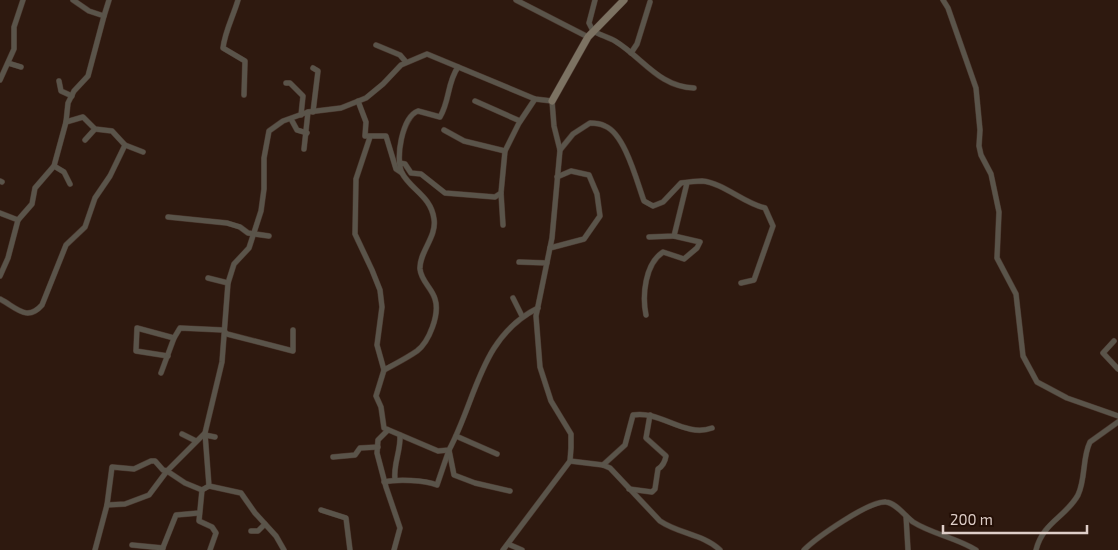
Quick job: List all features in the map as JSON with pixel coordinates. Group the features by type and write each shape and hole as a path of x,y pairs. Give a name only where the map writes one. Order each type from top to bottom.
{"street":[{"path":"0,80 14,49 14,26 23,0"},
{"path":"72,0 89,11 104,16"},
{"path":"0,276 8,258 18,220 32,204 35,188 54,166 66,122 68,103 88,76 109,0"},
{"path":"238,0 233,18 225,32 223,48 245,61 244,95"},
{"path":"516,0 590,34 614,41 667,81 679,88 694,88"},
{"path":"590,34 589,23 595,0"},
{"path":"503,550 570,461 571,434 551,401 540,367 536,316 550,248 560,150 554,126 552,102 590,34 624,0"},
{"path":"943,0 948,8 976,88 980,130 979,146 981,156 991,174 999,212 997,258 1016,294 1023,356 1037,382 1067,398 1118,416"},
{"path":"631,53 637,44 650,2"},
{"path":"376,45 400,55 406,62"},
{"path":"209,486 205,434 222,362 228,283 234,264 249,248 261,211 264,158 269,131 282,121 310,112 341,108 358,101 383,84 406,62 428,54 535,99 552,102"},
{"path":"8,63 21,67"},
{"path":"402,173 400,162 401,141 407,122 411,115 418,111 440,117 445,108 450,79 458,67"},
{"path":"304,149 307,133 305,123 310,112 318,72 313,68"},
{"path":"59,81 61,90 72,96"},
{"path":"286,83 290,83 303,96 301,115"},
{"path":"503,225 501,193 505,151 520,121 535,99"},
{"path":"358,101 366,122 365,136 386,136 396,169 421,192 433,212 435,225 420,261 421,275 434,297 436,310 429,333 418,350 384,370"},
{"path":"475,101 520,121"},
{"path":"66,122 83,117 95,129 112,131 125,145 143,152"},
{"path":"291,119 297,130 307,133"},
{"path":"560,150 572,134 590,123 606,126 616,135 627,153 644,201 653,206 663,202 681,183 702,181 753,205 765,208 773,226 768,245 754,280 740,284"},
{"path":"85,140 95,129"},
{"path":"444,130 464,141 505,151"},
{"path":"370,137 356,179 355,234 380,290 382,307 377,345 384,370 376,396 381,407 384,428 438,451 449,450"},
{"path":"0,299 26,314 35,313 42,305 66,245 85,227 95,198 110,176 125,145"},
{"path":"400,162 405,164 411,173 422,174 445,193 495,197 501,193"},
{"path":"54,166 64,172 70,184"},
{"path":"550,248 584,239 600,216 597,194 588,175 570,171 557,177"},
{"path":"674,236 686,183"},
{"path":"0,213 18,220"},
{"path":"168,217 227,223 254,235 269,236"},
{"path":"646,315 643,288 653,258 662,252 684,258 697,248 700,242 674,236 649,238"},
{"path":"519,262 547,263"},
{"path":"208,278 228,283"},
{"path":"513,298 522,316"},
{"path":"384,482 395,480 426,481 437,485 449,450 489,354 497,342 522,316 538,308"},
{"path":"168,356 136,351 137,328 174,338"},
{"path":"160,373 180,328 224,330 226,334 293,351 293,330"},
{"path":"1114,341 1103,354 1118,369"},
{"path":"603,464 625,445 633,415 644,413 701,432 712,428"},
{"path":"628,489 652,492 655,489 658,469 663,466 665,460 666,456 646,438 650,415"},
{"path":"1036,550 1042,532 1077,496 1082,483 1090,442 1118,422"},
{"path":"388,430 378,440 378,447 384,482 400,528 394,550"},
{"path":"182,434 196,441"},
{"path":"205,434 214,437"},
{"path":"107,505 125,504 150,495 166,470 205,434"},
{"path":"395,480 394,467 401,447 400,435"},
{"path":"456,436 497,454"},
{"path":"333,457 355,455 360,448 378,447"},
{"path":"449,450 454,475"},
{"path":"95,550 107,505 112,467 134,469 151,461 155,462 163,470 166,470 185,483 202,490"},
{"path":"570,461 603,464 610,468 653,516 668,527 712,542 720,550"},
{"path":"442,472 510,491"},
{"path":"202,490 209,486 241,493 276,536 284,550"},
{"path":"202,490 199,521 212,527 216,533 210,550"},
{"path":"804,550 827,532 870,505 885,501 894,505 915,523 976,550"},
{"path":"321,510 346,518 350,550"},
{"path":"163,548 176,515 199,513"},
{"path":"906,516 908,550"},
{"path":"251,532 258,531 265,524"},
{"path":"508,544 522,550"},
{"path":"132,546 170,549"}]}
